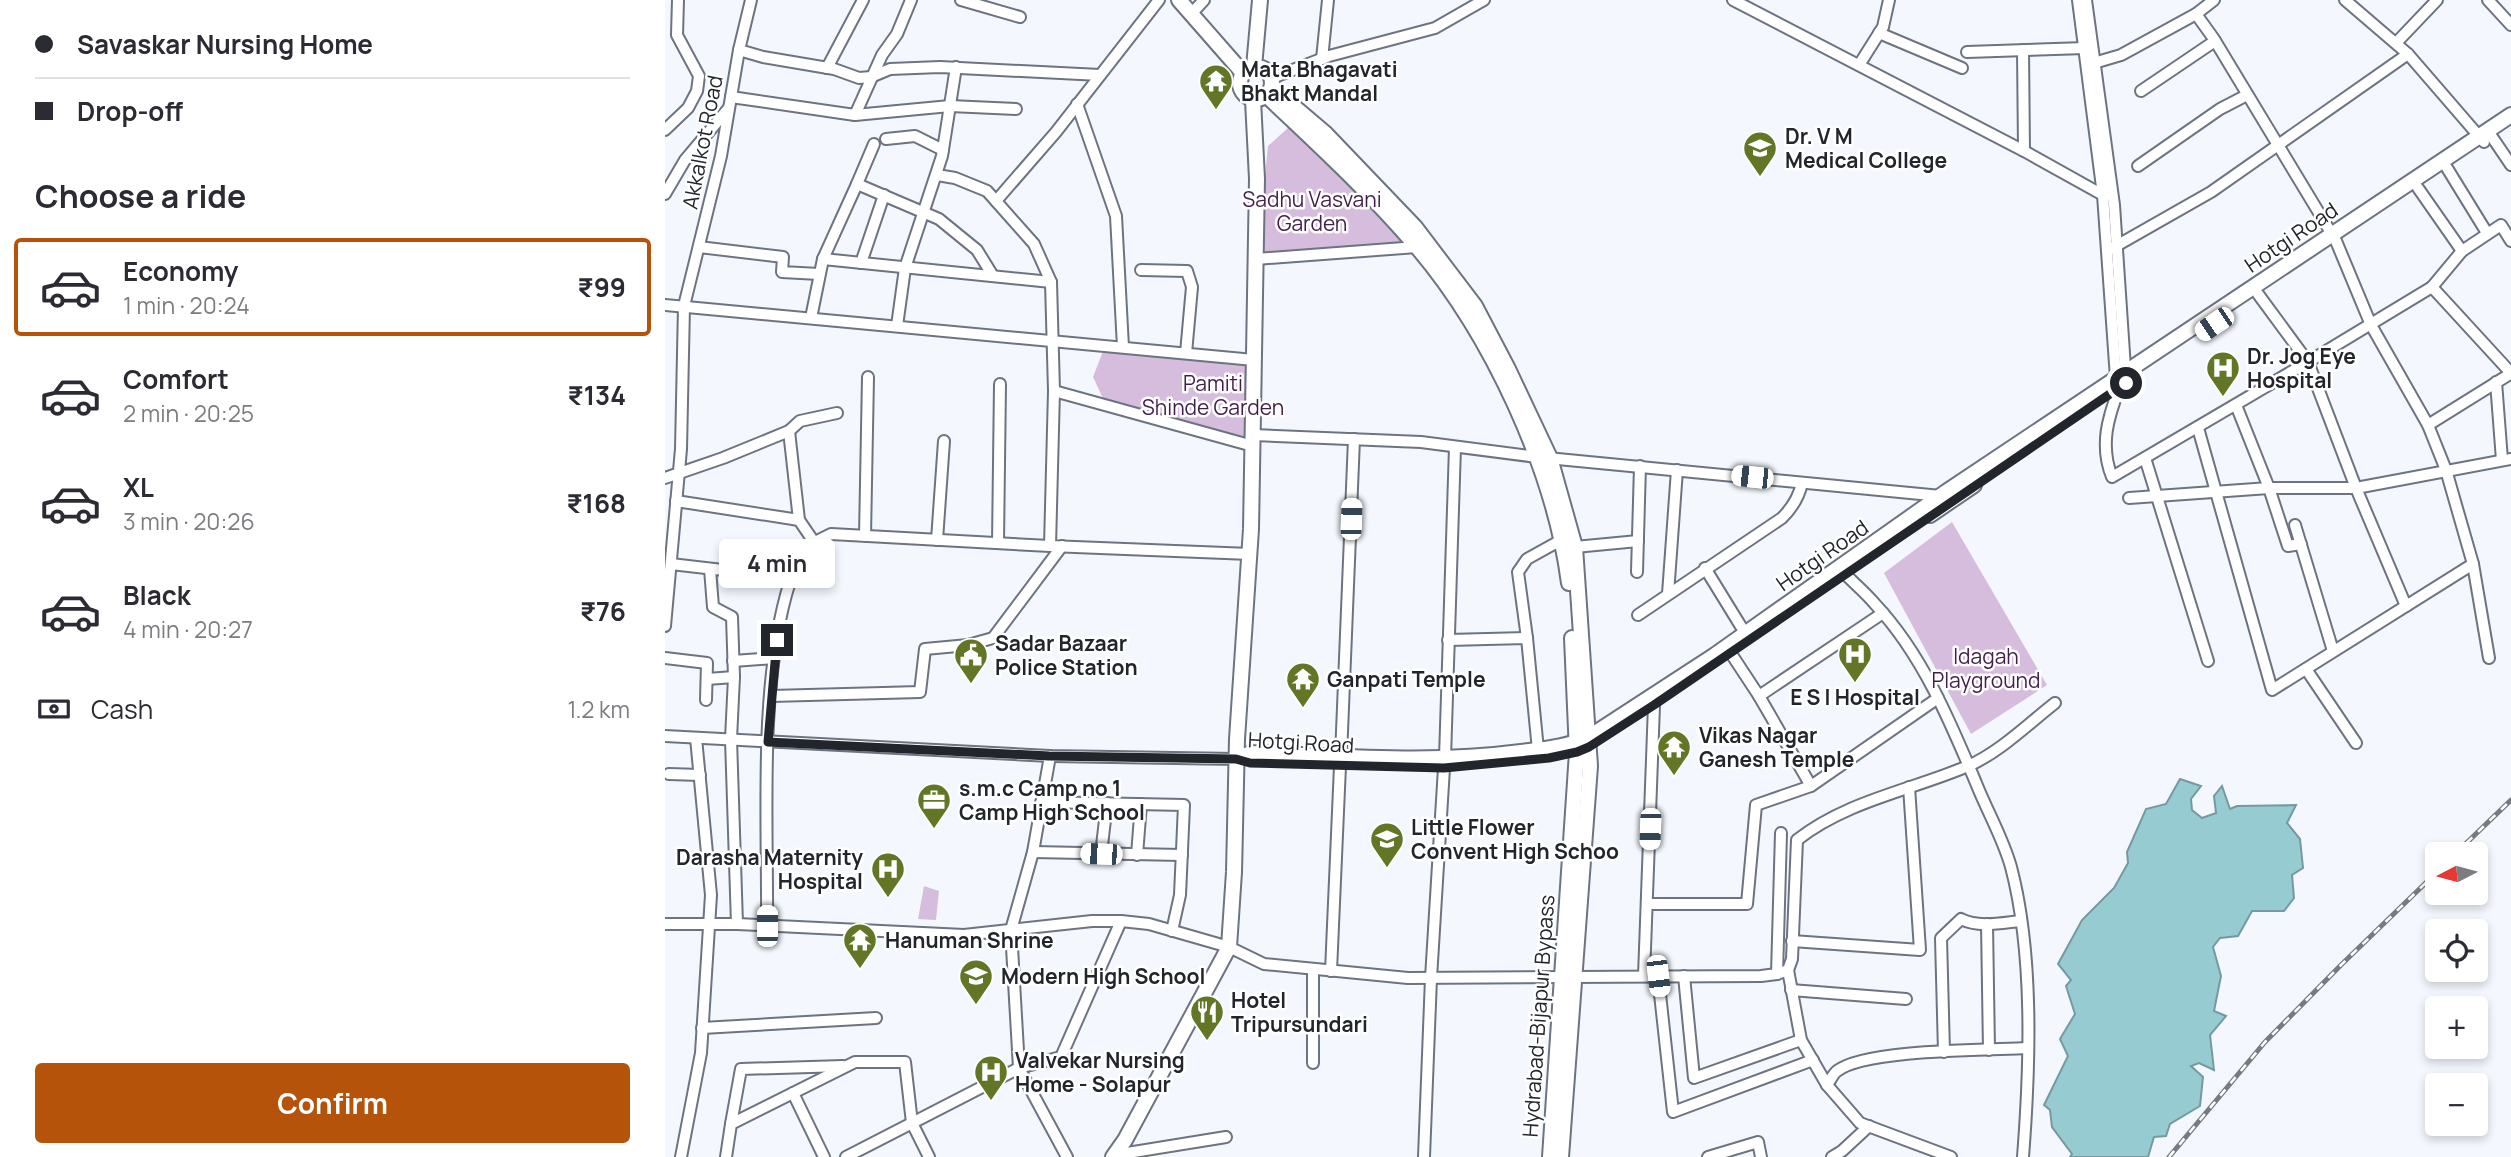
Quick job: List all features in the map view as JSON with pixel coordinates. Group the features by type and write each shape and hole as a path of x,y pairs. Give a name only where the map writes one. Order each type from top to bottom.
{"main road":[{"path":"1114,1156 1229,947 1234,872 1236,759 1253,441 1257,178 1266,90 1265,69 1249,70 1179,0"},
{"path":"1260,0 1249,70 1241,78 1241,89 1266,90 1325,133 1415,227 1475,306 1509,369 1544,458 1569,543 1570,592 1583,744 1568,978 1561,1157"},
{"path":"1266,90 1417,247 1462,307 1489,352 1544,458"},
{"name":"Hotgi Road","path":"1444,763 1583,744 1941,496 2258,294 2334,238 2418,188 2485,139 2511,115"},
{"name":"Hotgi Road","path":"1236,759 1251,753 1340,761 1476,766 1583,744 1654,705 1845,575 2121,380 2511,124"},
{"name":"Hydrabad-Bijapur Bypass","path":"1550,1157 1568,978"}],"street":[{"path":"665,130 688,108 697,91 699,76 677,35 678,0"},
{"name":"Akkalkot Road","path":"665,626 679,474 684,306 719,168 739,50 751,0"},
{"path":"827,68 863,0"},
{"path":"855,115 882,55 897,34 911,0"},
{"path":"961,0 1020,17"},
{"path":"996,201 1159,0"},
{"path":"1192,13 1204,0"},
{"path":"1322,59 1328,0"},
{"path":"1266,90 1322,59 1435,28 1484,0"},
{"path":"1733,0 2103,195"},
{"path":"1859,65 1883,27 1889,0"},
{"path":"2078,0 2085,48 2091,64 2113,247 2121,380 2105,440 2106,462 2112,477 2432,287 2462,251 2487,233 2501,225 2511,241"},
{"path":"2086,0 2103,195 2113,247"},
{"path":"2091,64 2121,55 2196,14 2214,0"},
{"path":"2345,0 2408,54 2511,165"},
{"path":"2396,43 2437,0"},
{"path":"2488,0 2511,25"},
{"path":"2196,14 2334,238 2371,324 2428,425 2446,470 2473,564 2489,658"},
{"path":"1879,33 1962,68"},
{"path":"2141,91 2215,41"},
{"path":"1967,52 2085,48"},
{"path":"739,50 827,68 859,78 871,77 890,69 956,68 1100,75"},
{"path":"2023,50 2024,151"},
{"path":"2113,247 2211,192 2408,54"},
{"path":"897,326 905,268 943,150 956,68"},
{"path":"2138,166 2220,109 2247,95"},
{"path":"666,189 730,102 855,115 950,106 1016,109"},
{"path":"1077,104 1116,215 1123,347"},
{"path":"886,139 915,136 943,150"},
{"path":"811,318 823,260 874,144"},
{"path":"2447,168 2487,233"},
{"path":"937,175 955,178 987,191 1034,244 1051,282 1054,391 1050,546"},
{"path":"857,184 939,219 977,250 993,276"},
{"path":"2418,188 2462,251"},
{"path":"862,263 884,195"},
{"path":"699,247 783,257 782,272 819,274"},
{"path":"1256,259 1417,247"},
{"path":"823,260 1051,282"},
{"path":"1141,270 1187,271 1192,287 1186,354"},
{"path":"2428,425 2510,373 2432,287"},
{"path":"2258,294 2308,362 2356,488 2406,606"},
{"path":"665,305 1254,360"},
{"path":"865,536 868,377"},
{"path":"2129,498 2269,488 2356,488 2507,460 2496,382"},
{"path":"998,543 1000,384"},
{"path":"1054,391 1253,441 1355,439 1421,442 1544,458 1941,496"},
{"path":"2236,405 2269,488 2288,546 2301,544"},
{"path":"665,478 789,430 800,421 837,413"},
{"path":"2198,428 2272,690 2473,564"},
{"path":"789,430 799,520 814,542"},
{"path":"1331,971 1355,439"},
{"path":"937,540 944,441"},
{"path":"1424,1157 1444,763 1455,447"},
{"path":"2145,458 2207,661"},
{"path":"1637,572 1640,466"},
{"path":"1668,594 1677,470"},
{"path":"1638,615 1782,518 1792,508 1802,482"},
{"path":"676,501 799,520"},
{"path":"2295,525 2333,651"},
{"path":"767,926 768,742 774,658 786,592 807,546 831,534 1249,554"},
{"path":"1538,750 1518,572 1527,559 1569,543 1638,541"},
{"path":"771,696 920,692 925,649 968,645 993,638 1062,546"},
{"path":"671,564 793,578"},
{"path":"1706,568 1745,634"},
{"path":"710,569 713,607 732,617 734,677 731,739 737,924"},
{"path":"1845,575 1899,633 1938,698 2010,864 2025,965 2027,1048 2023,1157"},
{"path":"1759,696 1882,612"},
{"path":"1448,640 1527,638"},
{"path":"1730,652 1811,786"},
{"path":"665,658 707,663 706,700"},
{"path":"733,661 774,658"},
{"path":"2306,669 2356,743"},
{"path":"707,679 734,677"},
{"path":"1647,904 1747,904 1756,805 1811,786 1938,698"},
{"path":"1783,972 1792,959 1797,840 1832,818 1969,766 1991,753 2055,703"},
{"path":"1644,976 1654,705"},
{"path":"665,736 1049,756 1236,759"},
{"path":"681,1157 701,1053 711,895 696,738"},
{"path":"1049,756 1033,852 1011,930 1019,1068 1067,1157"},
{"path":"669,774 700,775"},
{"path":"1792,941 1920,950 1909,787"},
{"path":"1041,802 1184,804 1180,895 1172,931"},
{"path":"1101,854 1107,803"},
{"path":"1137,855 1141,804"},
{"path":"1781,833 1783,972 1791,990 1801,1040 1827,1085 1860,1123 1951,1157"},
{"path":"1033,852 1182,855"},
{"path":"1944,1052 1941,938 1961,919 1970,924 2020,921"},
{"path":"665,924 737,924 964,934 1092,920 1121,921 1149,924 1229,947 1263,964 1331,971 1431,978 1568,978 1783,972"},
{"path":"846,1157 1019,1068 1061,1057 1121,921"},
{"path":"1987,924 1989,1050"},
{"path":"1313,969 1313,1063"},
{"path":"1658,976 1673,1112 1813,1060"},
{"path":"1684,976 1694,1078 1801,1040"},
{"path":"1791,990 1906,999"},
{"path":"702,1028 876,1018"},
{"path":"1827,1085 1837,1071 1884,1056 2027,1048"},
{"path":"731,1124 856,1062 905,1062 912,1123 929,1157"},
{"path":"726,1157 741,1069 848,1066"},
{"path":"793,1093 824,1157"},
{"path":"1832,1157 1868,1126"},
{"path":"1114,1156 1226,1137"},
{"path":"1709,1157 1758,1142 1761,1157"}],"green space":[{"name":"Sadhu Vasvani Garden","path":"1289,127 1316,145 1411,241 1325,260 1256,259 1268,146"},
{"name":"Pamiti Shinde Garden","path":"1105,346 1254,360 1253,446 1106,405 1093,377"},
{"name":"Idagah Playground","path":"1952,522 2047,685 1971,734 1884,573"},
{"path":"924,886 939,891 936,920 918,919"}],"water":[{"path":"2180,779 2201,786 2191,799 2192,810 2202,818 2216,813 2214,796 2222,786 2230,809 2237,806 2296,805 2287,823 2300,839 2303,868 2292,875 2294,898 2284,911 2252,911 2238,936 2220,938 2213,947 2221,976 2214,1011 2226,1016 2210,1035 2214,1070 2199,1063 2191,1066 2203,1077 2200,1106 2170,1124 2166,1136 2154,1137 2148,1157 2070,1157 2072,1154 2052,1127 2050,1110 2044,1105 2068,1056 2060,1039 2075,1014 2066,986 2071,980 2058,964 2082,920 2114,888 2128,863 2127,852 2146,809 2166,804"}],"railway":[{"path":"2467,842 2511,800"},
{"path":"2169,1157 2265,1042 2425,884"}],"place":[{"name":"Mata Bhagavati Bhakt Mandal","path":"1216,111"},
{"name":"Dr. V M Medical College","path":"1760,178"},
{"name":"Dr. Jog Eye Hospital","path":"2223,398"},
{"name":"E S I Hospital","path":"1855,684"},
{"name":"Sadar Bazaar Police Station","path":"971,685"},
{"name":"Ganpati Temple","path":"1303,709"},
{"name":"Vikas Nagar Ganesh Temple","path":"1674,777"},
{"name":"s.m.c Camp no 1 Camp High School","path":"934,830"},
{"name":"Little Flower Convent High Schoo","path":"1387,869"},
{"name":"Darasha Maternity Hospital","path":"888,899"},
{"name":"Hanuman Shrine","path":"860,970"},
{"name":"Modern High School","path":"976,1006"},
{"name":"Hotel Tripursundari","path":"1207,1042"},
{"name":"Valvekar Nursing Home - Solapur","path":"991,1102"}],"route":[{"path":"777,640 768,742 1049,756 1236,759 1250,763 1444,768 1549,758 1577,752 1598,742 2126,383"}]}
